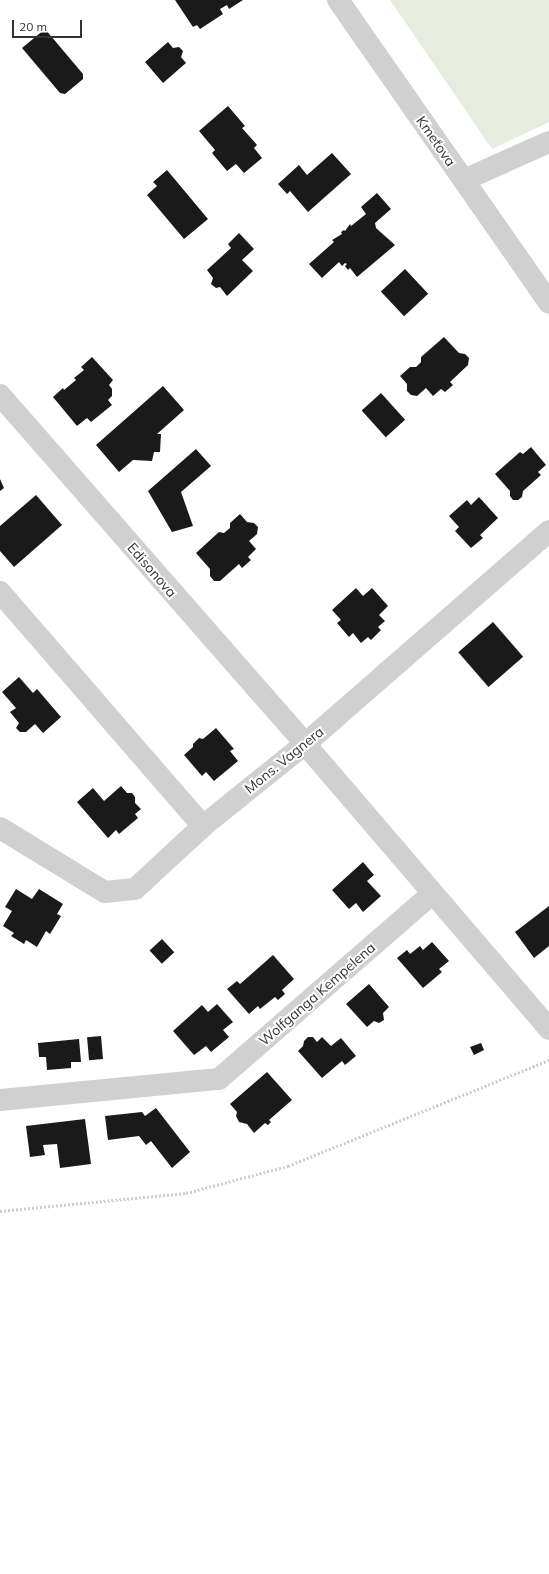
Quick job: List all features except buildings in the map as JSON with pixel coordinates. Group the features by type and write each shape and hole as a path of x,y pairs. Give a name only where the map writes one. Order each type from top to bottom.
{"street":[{"name":"Kmeťova","path":"338,0 464,180 542,281 549,302"},
{"path":"464,180 549,142"},
{"name":"Edisonova","path":"0,395 305,744"},
{"name":"Mons. Vagnera","path":"0,828 105,892 135,889 203,826 305,744 549,531"},
{"path":"0,592 203,826"},
{"path":"305,744 549,1029"},
{"name":"Wolfganga Kempelena","path":"0,1100 219,1079 432,894"}],"path":[{"path":"0,1211 186,1193 288,1166 549,1060"}],"shaded area":[{"path":"390,0 549,0 549,122 492,149"}]}
